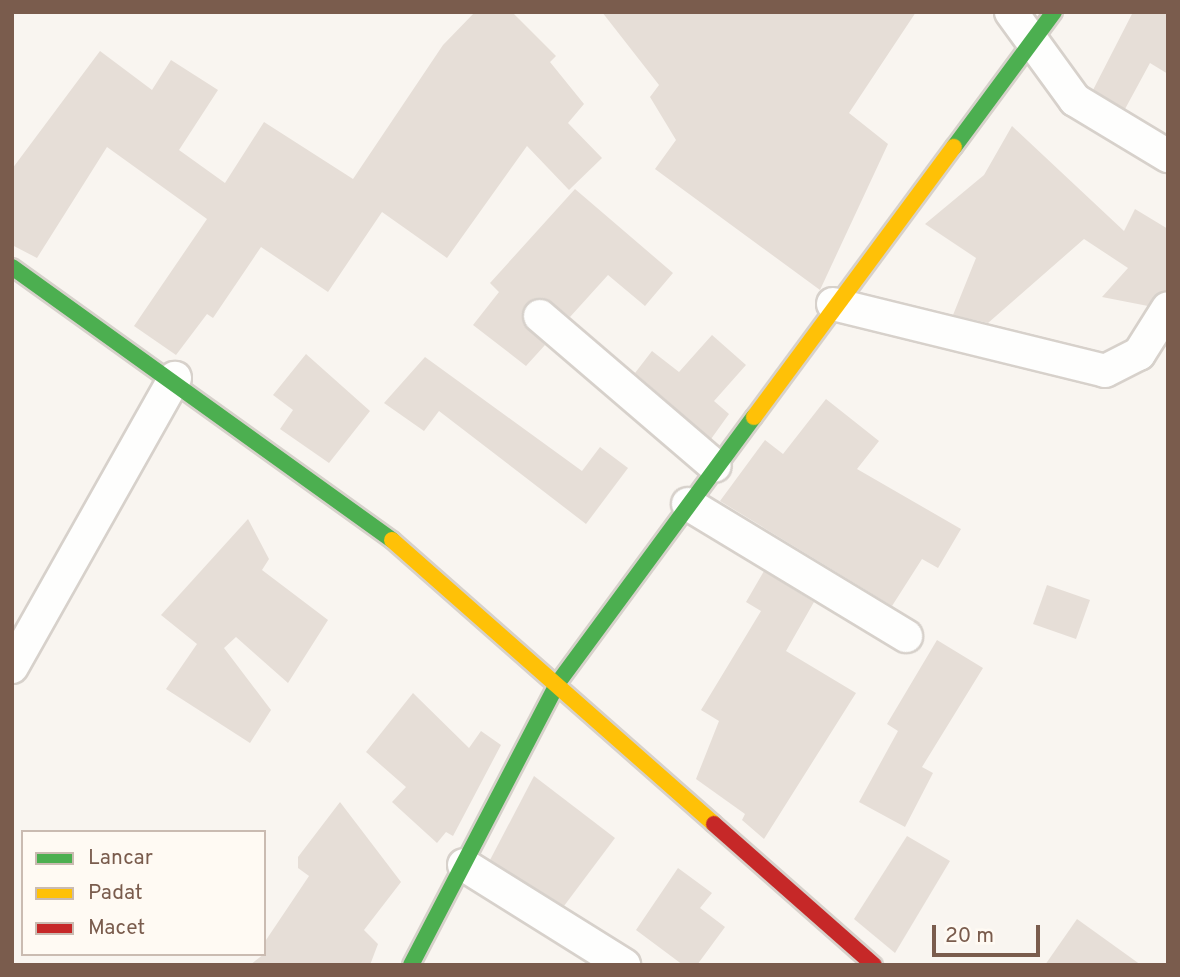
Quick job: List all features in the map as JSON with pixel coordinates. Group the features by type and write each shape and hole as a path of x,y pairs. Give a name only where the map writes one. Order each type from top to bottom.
{"street":[{"path":"1011,12 1034,38 1074,100 1168,156"},
{"path":"411,965 557,684 832,304 1054,12"},
{"path":"12,267 175,378 360,512 872,964"},
{"path":"832,304 1105,371 1139,354 1168,308"},
{"path":"540,316 715,466"},
{"path":"12,667 175,378"},
{"path":"688,504 906,636"},
{"path":"464,864 624,965"}],"building":[{"path":"475,12 512,12 556,56 550,62 584,104 568,123 602,158 569,190 527,146 447,258 382,212 328,292 261,247 213,318 207,314 176,355 134,326 207,219 107,147 37,258 12,245 12,169 100,51 152,90 171,60 218,90 179,150 225,183 264,122 353,179 443,45"},
{"path":"602,12 916,12 849,113 888,144 820,290 655,169 676,140 650,97 659,85"},
{"path":"1133,12 1168,12 1168,74 1150,63 1125,109 1093,90"},
{"path":"1012,126 1124,231 1135,209 1168,229 1168,290 1148,306 1102,297 1128,268 1084,239 988,323 953,315 976,258 925,224 984,175"},
{"path":"575,189 673,273 645,306 608,275 570,317 551,302 533,299 523,321 545,345 526,366 473,325 499,292 490,283"},
{"path":"712,335 746,365 714,401 729,414 711,439 635,373 652,351 679,372"},
{"path":"306,354 370,411 329,463 280,429 293,410 273,395"},
{"path":"425,357 582,471 600,447 628,468 586,524 439,411 424,431 384,403"},
{"path":"826,399 879,441 857,469 961,529 938,568 922,559 892,606 720,501 765,440 783,454"},
{"path":"248,519 269,559 262,570 328,620 288,683 236,637 224,648 271,710 250,743 166,689 197,644 161,615"},
{"path":"764,571 814,602 786,651 856,693 764,839 742,820 745,814 696,779 719,721 701,710 761,611 746,602"},
{"path":"1047,585 1090,600 1076,639 1033,624"},
{"path":"937,640 983,668 922,767 933,773 905,827 859,802 898,731 887,724"},
{"path":"413,693 469,748 481,731 501,745 453,836 446,832 437,843 392,802 406,787 366,752"},
{"path":"534,776 615,838 564,906 490,860"},
{"path":"340,802 401,882 364,930 378,944 370,965 250,965 261,956 266,956 266,940 309,876 298,868 298,857"},
{"path":"907,836 950,861 895,953 854,919"},
{"path":"678,868 712,893 700,908 725,927 697,965 683,965 636,930"},
{"path":"1077,919 1141,965 1045,965"}],"traffic: fast":[{"path":"954,147 1054,12"},
{"path":"12,267 392,540"},
{"path":"411,965 557,684 754,417"}],"traffic: slow":[{"path":"754,417 954,147"},
{"path":"392,540 714,824"}],"traffic: jam":[{"path":"714,824 874,965"}]}
